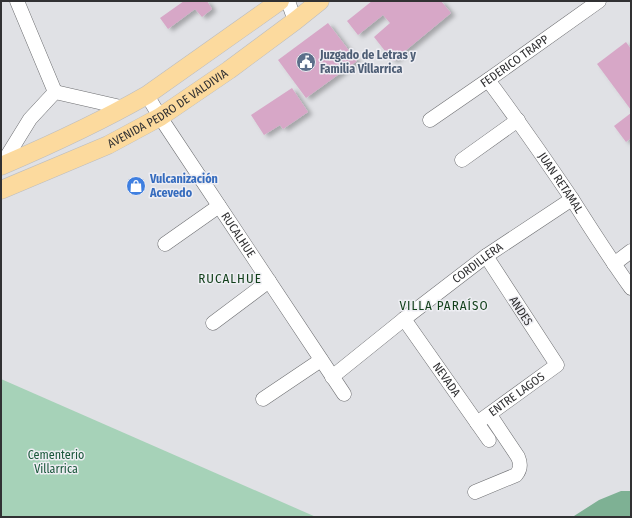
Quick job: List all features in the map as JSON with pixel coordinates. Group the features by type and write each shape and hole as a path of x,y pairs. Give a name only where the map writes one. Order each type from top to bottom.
{"main road":[{"name":"AVENIDA PEDRO DE VALDIVIA","path":"1,166 125,108 147,95 280,1"},
{"name":"AVENIDA PEDRO DE VALDIVIA","path":"1,190 108,145 160,117 237,64 320,1"},
{"path":"222,42 237,64"}],"street":[{"path":"17,1 55,92"},
{"path":"288,1 295,21"},
{"name":"FEDERICO TRAPP","path":"430,120 599,1"},
{"name":"JUAN RETAMAL","path":"488,80 518,120 631,288"},
{"path":"55,92 125,108"},
{"path":"1,166 30,119 55,92"},
{"name":"RUCALHUE","path":"147,95 160,117 344,394"},
{"path":"462,160 518,120"},
{"name":"CORDILLERA","path":"332,377 486,256 572,199"},
{"path":"165,244 219,206"},
{"path":"614,264 631,251"},
{"name":"ANDES","path":"486,256 557,365"},
{"path":"213,323 269,281"},
{"name":"NEVADA","path":"404,319 489,440"},
{"path":"263,399 321,360"},
{"name":"ENTRE LAGOS","path":"477,423 557,365"},
{"path":"475,492 516,475 521,467 518,457 490,415"}],"green space":[{"name":"Cementerio Villarrica","path":"1,379 316,517 1,517"},
{"path":"621,491 631,491 631,517 560,517 574,516 599,500"}],"building":[{"path":"184,1 207,1 212,9 202,17 195,9 168,29 160,18"},
{"path":"372,1 441,1 451,13 393,61 374,37 390,23 383,15 358,35 347,21"},
{"path":"328,23 357,61 306,98 278,60"},
{"path":"626,42 631,49 631,110 597,64"},
{"path":"292,88 308,112 283,129 280,125 264,135 251,115"},
{"path":"631,113 631,138 626,142 614,126"}],"place":[{"name":"Juzgado de Letras y Familia Villarrica","path":"306,62"},
{"name":"Vulcanización Acevedo","path":"136,186"}],"district":[{"name":"RUCALHUE","path":"230,278"},
{"name":"VILLA PARAÍSO","path":"444,305"}]}
